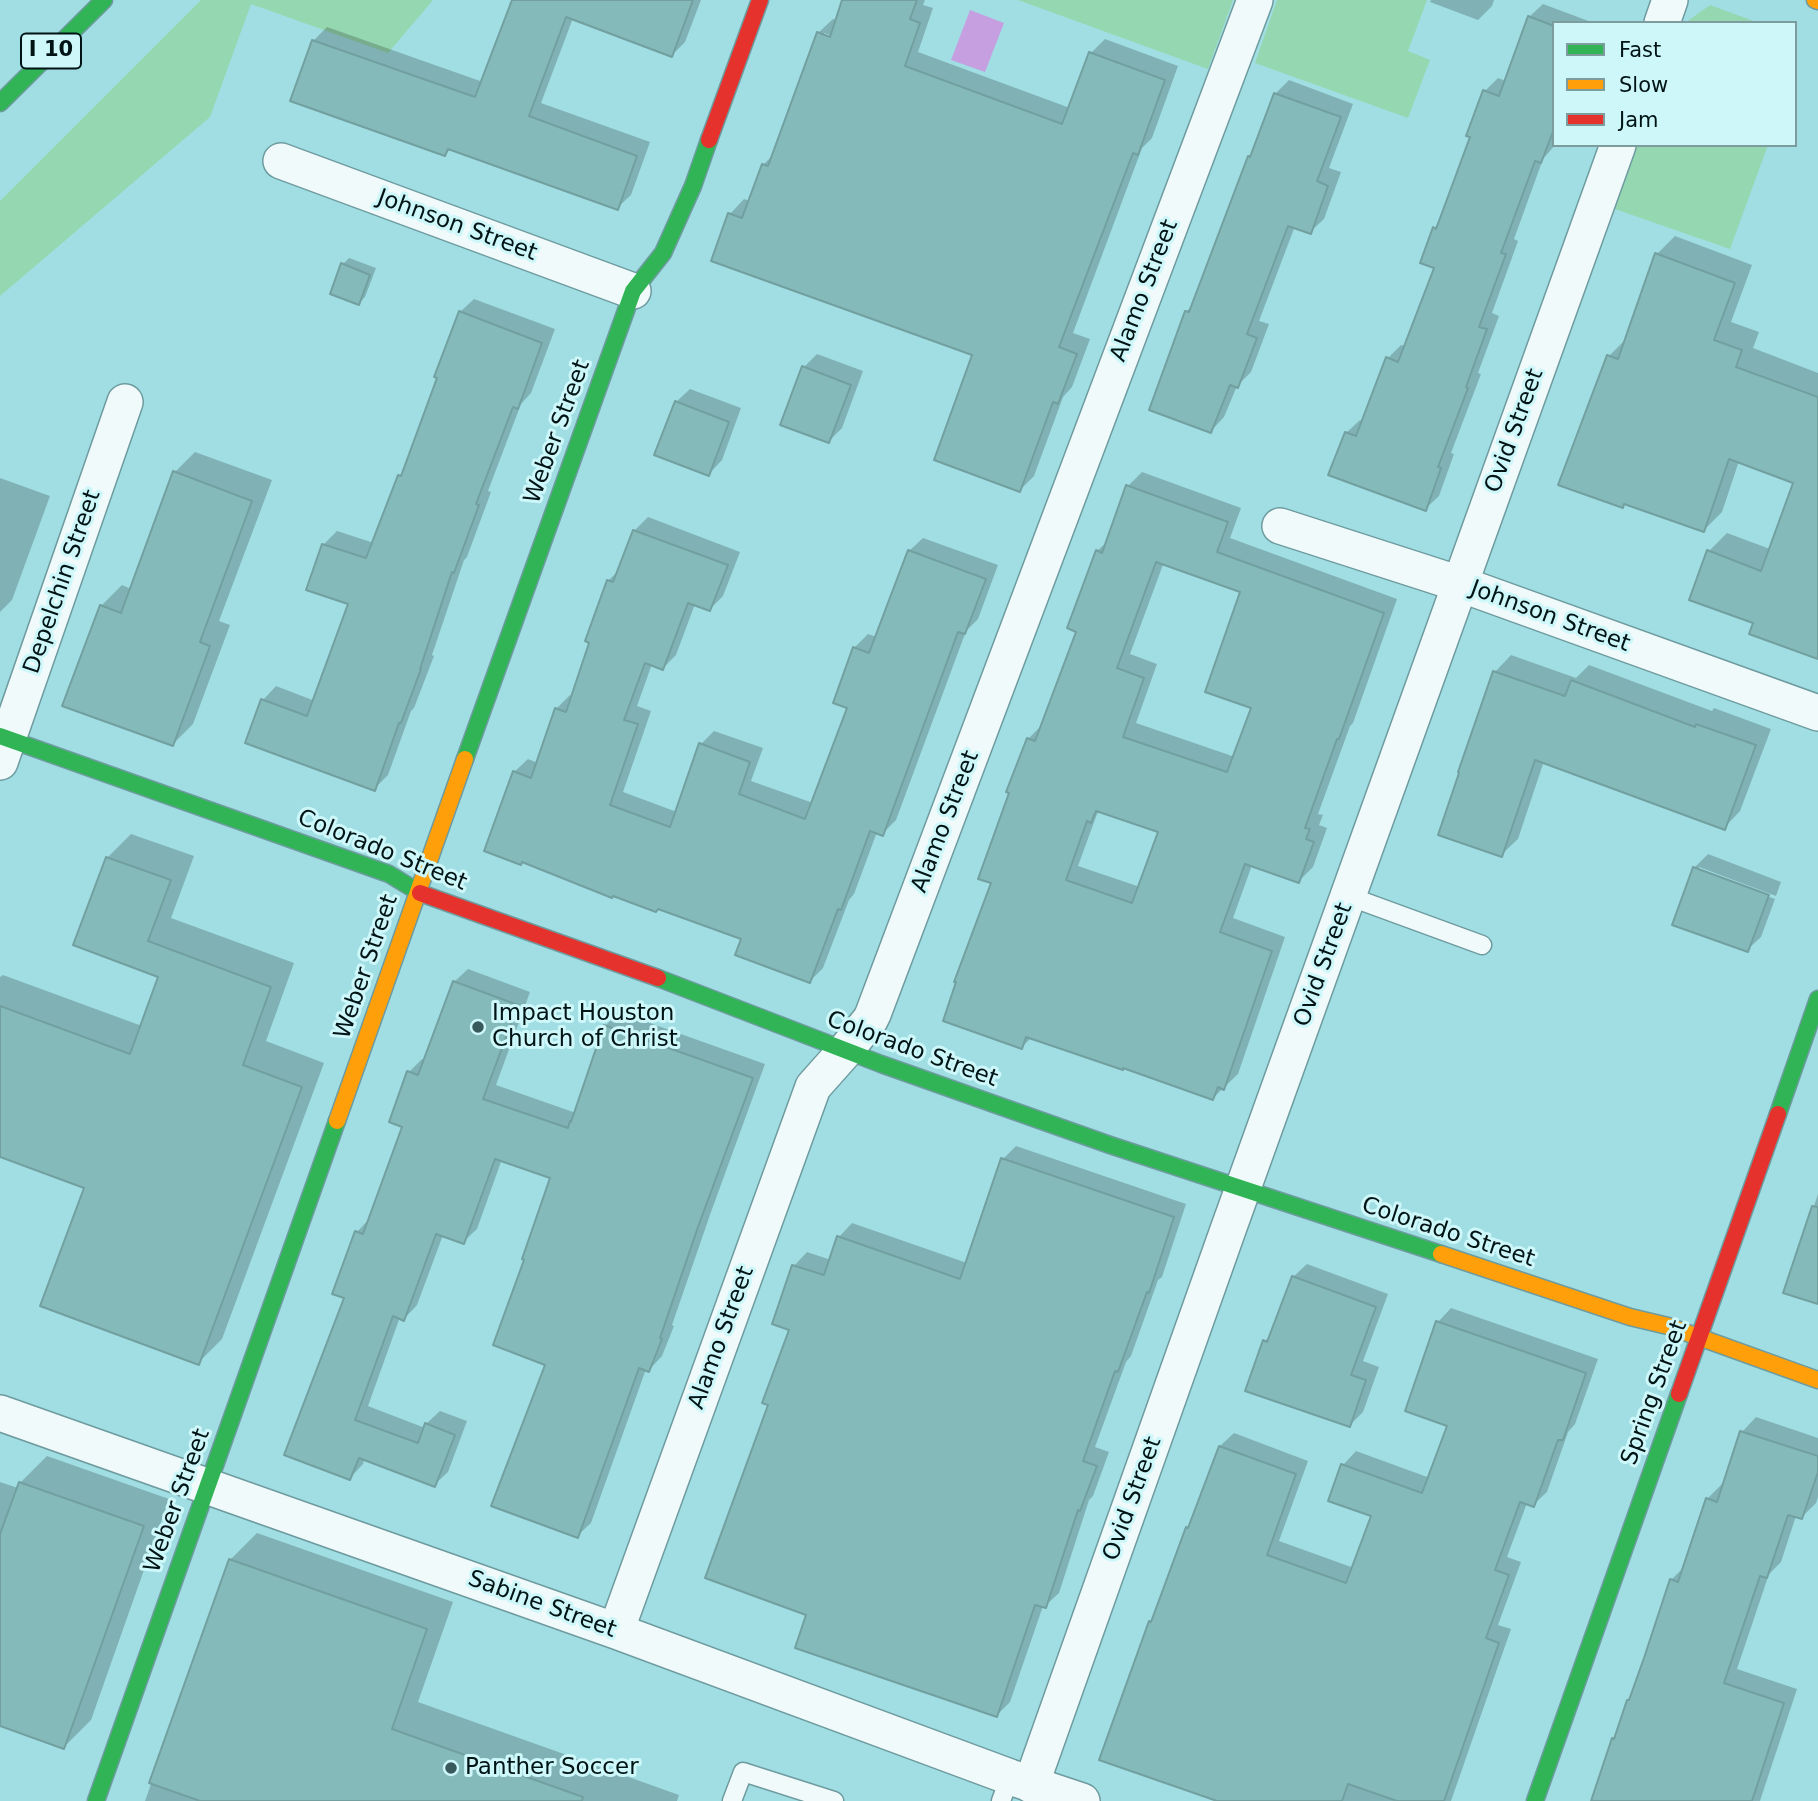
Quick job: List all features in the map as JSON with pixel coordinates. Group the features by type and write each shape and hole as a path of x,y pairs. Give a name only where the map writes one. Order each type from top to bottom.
{"main road":[{"name":"I 10","path":"0,103 104,0"},
{"name":"Weber Street","path":"96,1801 633,291 663,253 693,186 760,0"},
{"name":"Colorado Street","path":"3,746 389,873 418,892 684,988 845,1051 1110,1145 1630,1317 1668,1326 1818,1380"},
{"name":"Spring Street","path":"1535,1801 1818,999"}],"street":[{"name":"Alamo Street","path":"616,1631 813,1087 873,1014 1255,0"},
{"path":"1663,21 1670,0"},
{"name":"Ovid Street","path":"1014,1788 1243,1189 1617,147"},
{"name":"Johnson Street","path":"281,161 633,291"},
{"name":"Depelchin Street","path":"3,746 125,402"},
{"name":"Johnson Street","path":"1280,526 1460,584 1818,713"},
{"name":"Sabine Street","path":"0,1413 616,1631 1014,1788 1082,1801"}],"lane":[{"path":"1348,896 1482,945"},
{"path":"732,1801 743,1772 834,1801"}],"green space":[{"path":"201,0 433,0 388,53 251,4 210,117 0,296 0,201"},
{"path":"1018,0 1233,0 1208,69"},
{"path":"1277,0 1427,0 1408,51 1430,60 1408,118 1255,63"},
{"path":"1710,5 1754,21 1688,21"},
{"path":"1634,147 1767,147 1730,249 1612,208"}],"shaded area":[{"path":"970,10 1004,23 985,72 951,60"}],"building":[{"path":"512,0 693,0 672,57 566,17 529,116 637,156 618,210 448,149 445,156 290,101 312,40 475,97"},
{"path":"842,0 917,0 910,19 920,23 905,66 1062,124 1089,52 1165,80 1138,155 1133,153 1059,347 1077,354 1058,404 1053,402 1020,492 934,460 972,355 711,261 728,213 742,218 762,164 768,166 817,32 830,37"},
{"path":"1528,16 1552,25 1552,134 1541,163 1535,161 1501,253 1506,254 1479,327 1487,329 1438,467 1441,468 1426,511 1328,475 1345,432 1356,436 1386,357 1398,362 1434,268 1420,263 1433,227 1436,229 1470,137 1466,136 1483,90 1499,96"},
{"path":"1274,93 1341,117 1317,181 1328,186 1311,234 1288,226 1247,334 1257,338 1238,388 1230,385 1211,433 1149,410 1185,311 1189,312"},
{"path":"1655,253 1735,283 1714,340 1742,350 1736,367 1818,397 1818,659 1749,634 1753,623 1689,600 1707,550 1761,571 1793,483 1729,459 1704,532 1624,504 1623,508 1558,485 1607,355 1618,359"},
{"path":"341,263 370,275 359,305 330,294"},
{"path":"459,311 542,343 518,409 513,407 476,504 479,505 454,573 452,572 421,669 375,791 245,743 261,699 307,716 348,604 306,590 322,544 366,558 398,475 401,476"},
{"path":"802,366 851,385 829,443 780,425"},
{"path":"675,401 729,422 709,476 654,455"},
{"path":"173,471 252,501 200,642 210,646 173,746 62,706 100,605 121,613"},
{"path":"1126,485 1228,522 1217,552 1384,613 1305,828 1310,829 1306,839 1314,842 1299,883 1245,864 1220,932 1272,951 1224,1090 1218,1087 1213,1100 1026,1037 1022,1049 943,1021 954,982 991,883 978,879 1009,793 1006,792 1027,738 1035,741 1076,632 1067,628 1096,550 1102,553","holes":["1156,562 1240,592 1205,692 1251,708 1227,772 1123,737 1144,678 1117,668","1096,811 1158,832 1132,903 1066,880 1087,821 1091,823"]},
{"path":"633,530 728,565 710,611 688,603 663,670 645,663 624,720 638,724 610,805 670,827 699,743 750,762 739,794 805,819 847,708 833,703 853,647 869,653 908,550 986,579 965,634 958,632 883,836 870,831 810,983 735,955 741,939 658,909 656,912 613,896 612,898 522,862 521,865 484,851 513,771 531,778 555,708 566,712 589,643 585,641 607,580 613,582"},
{"path":"1493,671 1565,696 1571,680 1695,727 1696,724 1756,745 1725,830 1535,760 1502,857 1438,835"},
{"path":"106,857 171,880 148,941 271,987 243,1065 302,1087 199,1365 40,1306 84,1188 0,1157 0,1006 130,1054 158,977 73,945"},
{"path":"1693,867 1769,895 1748,952 1672,925"},
{"path":"453,981 518,1005 483,1099 568,1128 604,1025 753,1078 698,1227 660,1338 662,1339 649,1372 639,1368 578,1538 491,1506 545,1365 493,1345 550,1178 495,1159 464,1244 436,1234 404,1321 393,1316 355,1420 418,1443 425,1423 455,1435 435,1487 359,1458 350,1480 284,1455 344,1298 332,1294 355,1231 363,1234 402,1127 389,1122 407,1071 418,1075"},
{"path":"1001,1158 1174,1217 1149,1293 1147,1292 1118,1372 1115,1371 1083,1461 1097,1466 1080,1511 1078,1510 1046,1608 1035,1605 997,1717 795,1648 806,1615 705,1578 768,1405 762,1403 789,1330 772,1324 792,1265 824,1275 837,1236 960,1279"},
{"path":"1812,1206 1818,1207 1818,1304 1783,1293"},
{"path":"1292,1276 1376,1307 1351,1375 1366,1380 1350,1427 1245,1391 1263,1340 1267,1342"},
{"path":"1436,1321 1586,1373 1563,1440 1558,1440 1534,1507 1520,1502 1495,1570 1509,1575 1486,1638 1499,1643 1444,1801 1397,1801 1348,1784 1342,1801 1217,1801 1099,1760 1149,1621 1151,1622 1219,1446 1296,1474 1267,1555 1346,1583 1371,1516 1328,1501 1341,1464 1422,1493 1447,1426 1405,1411"},
{"path":"1740,1431 1818,1456 1818,1472 1802,1519 1788,1515 1767,1578 1760,1576 1724,1683 1784,1703 1752,1801 1591,1801 1670,1579 1678,1582 1706,1498 1717,1502"},
{"path":"19,1482 144,1526 64,1749 0,1726 0,1534"},
{"path":"229,1559 427,1629 392,1729 583,1797 582,1801 200,1801 149,1783"}],"traffic: fast":[{"path":"0,103 104,0"},
{"path":"465,759 633,291 663,253 693,186 709,140"},
{"path":"0,736 389,874 420,893"},
{"path":"658,978 881,1064 1110,1145 1441,1254"},
{"path":"1778,1114 1818,999"},
{"path":"96,1801 337,1121"},
{"path":"1535,1801 1679,1394"}],"traffic: slow":[{"path":"337,1121 465,759"},
{"path":"1441,1254 1630,1317 1668,1326 1818,1380"}],"traffic: jam":[{"path":"709,140 760,0"},
{"path":"420,893 658,978"},
{"path":"1679,1394 1778,1114"}],"place":[{"name":"Impact Houston Church of Christ","path":"478,1027"},
{"name":"Panther Soccer","path":"451,1768"}]}
